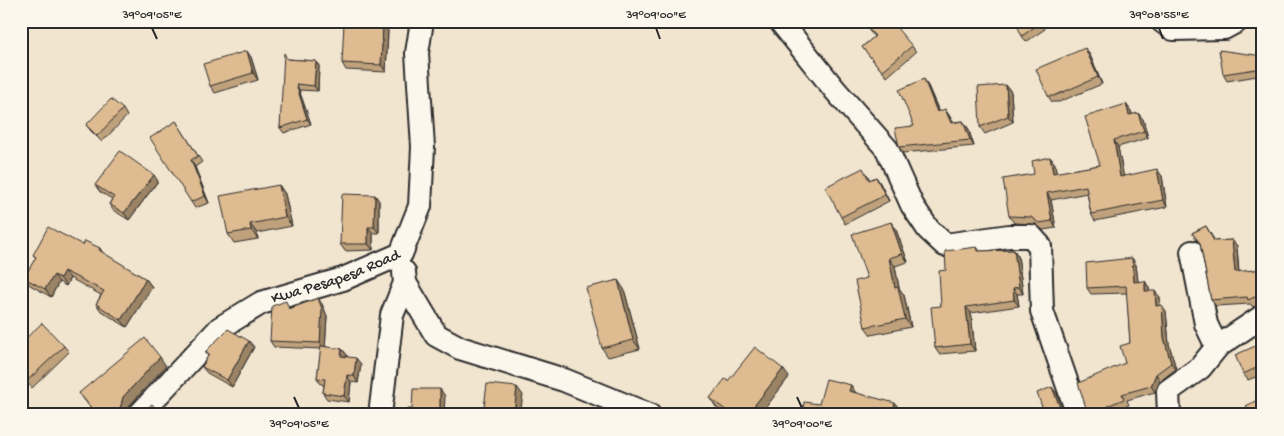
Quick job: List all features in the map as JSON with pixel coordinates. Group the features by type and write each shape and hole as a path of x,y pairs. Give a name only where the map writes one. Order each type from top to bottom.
{"street":[{"name":"Kwa Pesapesa Road","path":"139,415 220,328 260,302 343,279 401,254 420,206 423,147 417,52 422,21"},
{"path":"780,21 835,90 887,149 912,205 928,229 946,245 1009,236 1032,236 1040,246 1042,311 1078,415"},
{"path":"1162,21 1173,29 1224,28 1238,21"},
{"path":"1192,252 1206,324 1218,347"},
{"path":"401,254 405,283 436,335 460,348 511,362 612,408 649,415"},
{"path":"380,415 392,315 405,283"},
{"path":"1169,415 1168,391 1200,368 1218,347 1263,316"}],"building":[{"path":"867,21 891,21 912,46 882,71 862,47 875,36 864,24"},
{"path":"1015,21 1039,21 1040,23 1022,36"},
{"path":"344,22 383,24 381,65 342,63"},
{"path":"1085,48 1098,77 1054,96 1048,96 1036,69"},
{"path":"1219,50 1263,56 1263,68 1223,74"},
{"path":"247,51 253,73 210,86 203,64"},
{"path":"284,53 287,59 316,61 314,86 296,84 307,119 280,128"},
{"path":"924,79 937,112 945,109 951,123 963,121 970,140 899,147 895,128 914,126 899,90"},
{"path":"1006,85 1008,116 980,127 978,87"},
{"path":"111,99 123,109 97,136 86,125"},
{"path":"1126,104 1129,115 1138,113 1144,131 1114,140 1120,177 1157,169 1163,200 1091,214 1086,186 1047,193 1052,221 1039,223 1031,217 1009,216 1003,179 1034,174 1032,161 1050,157 1053,173 1100,165 1085,117"},
{"path":"176,121 198,156 191,160 205,196 191,202 150,138"},
{"path":"120,151 154,175 124,213 109,204 114,197 95,185"},
{"path":"863,168 869,180 876,177 885,195 841,217 825,187"},
{"path":"279,185 285,217 250,224 251,230 228,234 220,196"},
{"path":"342,194 375,195 374,227 368,227 368,244 340,244"},
{"path":"891,222 902,254 889,258 895,288 898,287 905,319 865,327 855,281 867,278 852,234"},
{"path":"1206,226 1214,241 1232,240 1235,272 1263,269 1263,297 1257,296 1248,300 1247,297 1211,300 1200,243 1192,233"},
{"path":"48,227 83,245 85,241 100,248 99,250 146,279 121,320 96,304 104,291 64,271 60,278 54,275 45,289 24,278 36,257 33,255"},
{"path":"977,247 978,251 1014,250 1019,287 1013,288 1014,300 966,307 970,344 935,348 931,307 941,306 939,271 946,270 945,251"},
{"path":"1132,258 1134,282 1145,281 1145,291 1155,291 1156,306 1162,305 1164,338 1171,363 1156,374 1151,386 1122,394 1124,399 1107,406 1111,415 1085,415 1087,411 1078,383 1125,363 1120,346 1130,343 1126,286 1087,288 1086,263"},
{"path":"618,280 633,340 602,348 586,288"},
{"path":"318,298 322,309 320,343 270,341 272,306 286,301 289,309"},
{"path":"1263,321 1263,365 1243,374 1235,355 1260,344 1259,341 1262,340 1257,326"},
{"path":"42,323 64,346 27,381 21,375 21,343"},
{"path":"228,329 249,341 227,380 202,367 209,354 205,352"},
{"path":"145,338 160,357 123,397 120,409 123,415 97,415 79,393"},
{"path":"321,346 342,349 341,356 356,358 354,376 347,375 344,396 323,393 325,379 317,378"},
{"path":"755,347 783,369 754,406 763,415 732,415 710,398 725,379 728,381"},
{"path":"826,379 851,385 849,391 895,403 892,415 802,415 804,402 819,404"},
{"path":"487,384 517,387 515,415 483,415"},
{"path":"1052,387 1063,415 1045,415 1037,393"},
{"path":"413,389 440,389 440,415 404,415 405,409 412,409"},
{"path":"1263,397 1263,415 1251,415 1246,406"},
{"path":"152,404 161,415 140,415"},
{"path":"1204,409 1206,415 1189,415"}]}
